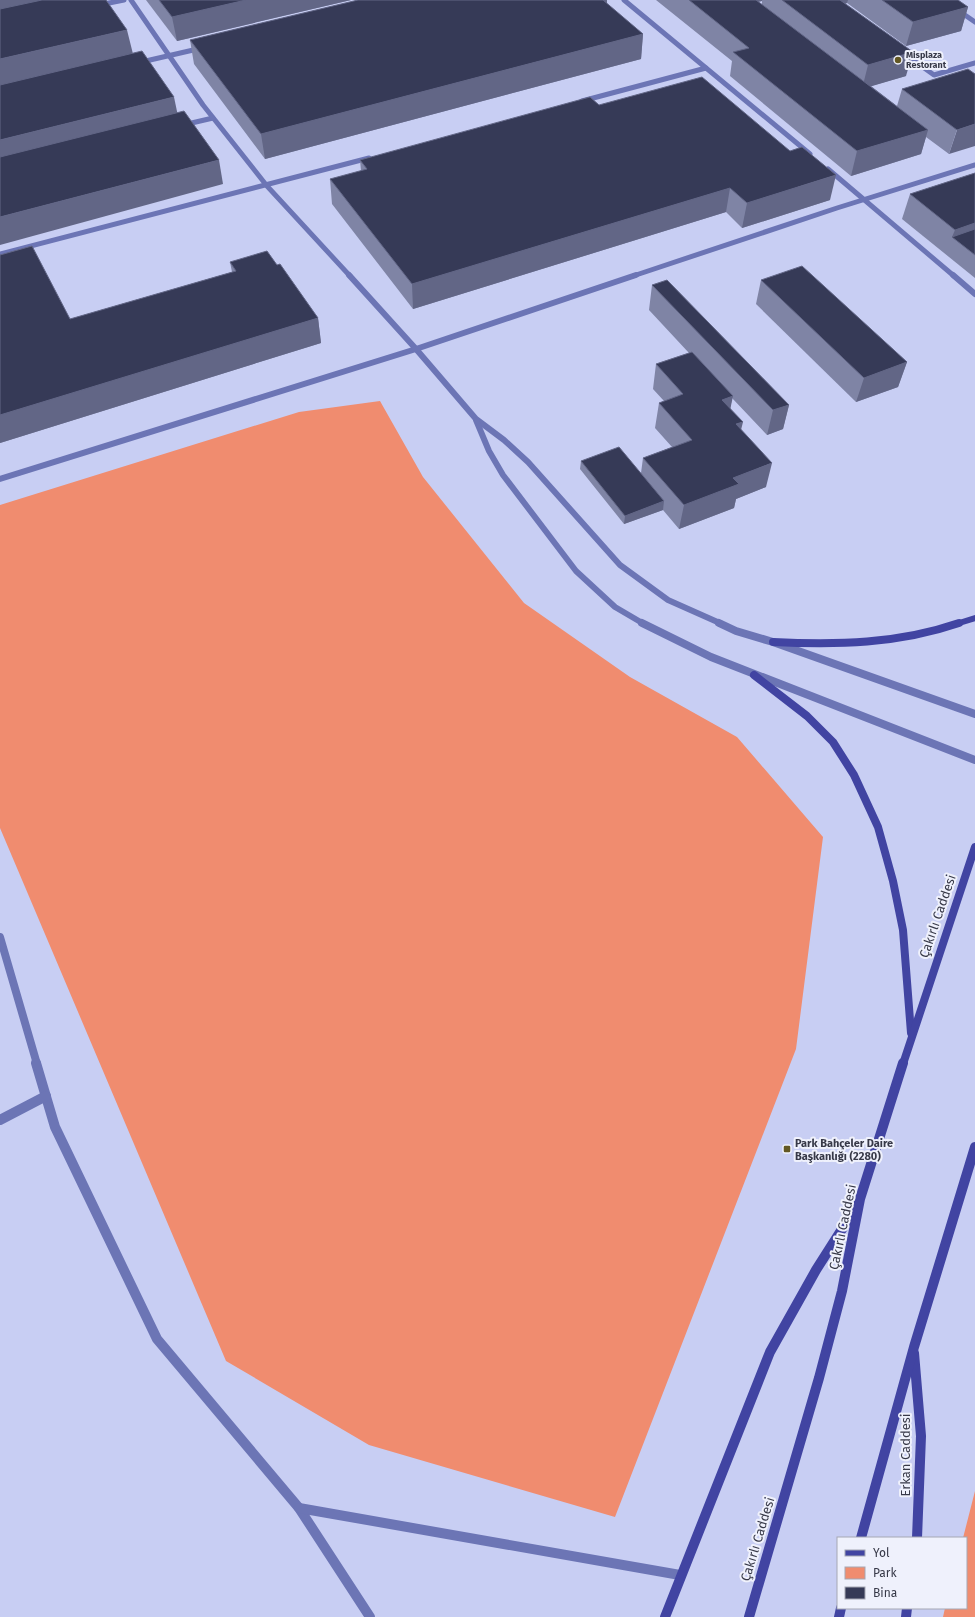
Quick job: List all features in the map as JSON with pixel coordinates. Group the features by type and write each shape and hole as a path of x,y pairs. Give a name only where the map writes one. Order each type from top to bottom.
{"main road":[{"path":"773,642 812,644 888,641 937,631 975,618"},
{"path":"754,675 807,716 833,742 854,775 878,827 893,881 903,930 911,1038"},
{"name":"Çakırlı Caddesi","path":"748,1617 819,1378 842,1291 860,1200 911,1038 975,847"},
{"path":"861,1537 914,1347 975,1147"},
{"path":"665,1617 680,1575 770,1352 816,1270 860,1200"},
{"name":"Erkan Caddesi","path":"914,1347 922,1436 916,1537"}],"street":[{"path":"93,7 124,0"},
{"path":"131,0 213,118 267,186 416,349 476,419 504,440 528,462 596,540 620,565 644,584 668,600 736,631 773,642 975,714"},
{"path":"624,0 816,159"},
{"path":"943,0 975,22"},
{"path":"131,64 207,46"},
{"path":"895,47 934,75 975,63"},
{"path":"575,103 706,68"},
{"path":"175,127 213,118"},
{"path":"0,254 375,157"},
{"path":"822,164 975,294"},
{"path":"0,479 416,349 864,199 975,165"},
{"path":"476,419 489,451 503,475 576,571 615,607 674,640 754,675 975,760"},
{"path":"0,937 55,1127 157,1339 298,1508 370,1617"},
{"path":"0,1120 46,1096"},
{"path":"298,1508 680,1575"}],"green space":[{"path":"380,401 423,477 524,603 630,677 737,737 823,837 796,1049 615,1517 369,1445 226,1361 0,828 0,505 299,412"},
{"path":"975,1491 975,1617 943,1617 945,1609 967,1609 967,1537 963,1537"}],"building":[{"path":"42,0 106,0 127,30 0,59 0,9"},
{"path":"159,0 246,0 172,17"},
{"path":"358,0 603,0 643,34 261,134 190,40"},
{"path":"689,0 756,0 928,130 857,151 733,52 749,48"},
{"path":"782,0 840,0 913,52 868,65"},
{"path":"882,0 958,0 968,7 913,22"},
{"path":"142,51 174,97 0,140 0,85"},
{"path":"968,69 975,74 975,124 957,130 902,89"},
{"path":"702,77 790,151 802,147 836,175 747,203 730,188 412,284 330,179 367,169 360,160 590,97 599,105"},
{"path":"184,111 219,160 0,217 0,157"},
{"path":"975,173 975,223 955,230 910,194"},
{"path":"975,229 975,255 952,237"},
{"path":"32,246 70,319 236,271 230,262 267,251 277,265 280,264 318,318 0,415 0,255"},
{"path":"802,266 907,362 864,378 761,280"},
{"path":"667,280 789,405 773,410 652,285"},
{"path":"692,352 733,396 722,400 743,422 736,424 772,463 733,478 739,484 684,505 643,458 692,440 659,403 683,394 656,364"},
{"path":"619,447 664,501 625,516 581,461"}],"place":[{"name":"Misplaza Restorant","path":"898,60"},
{"name":"Park Bahçeler Dai̇re Başkanlığı (2280)","path":"787,1149"}]}
